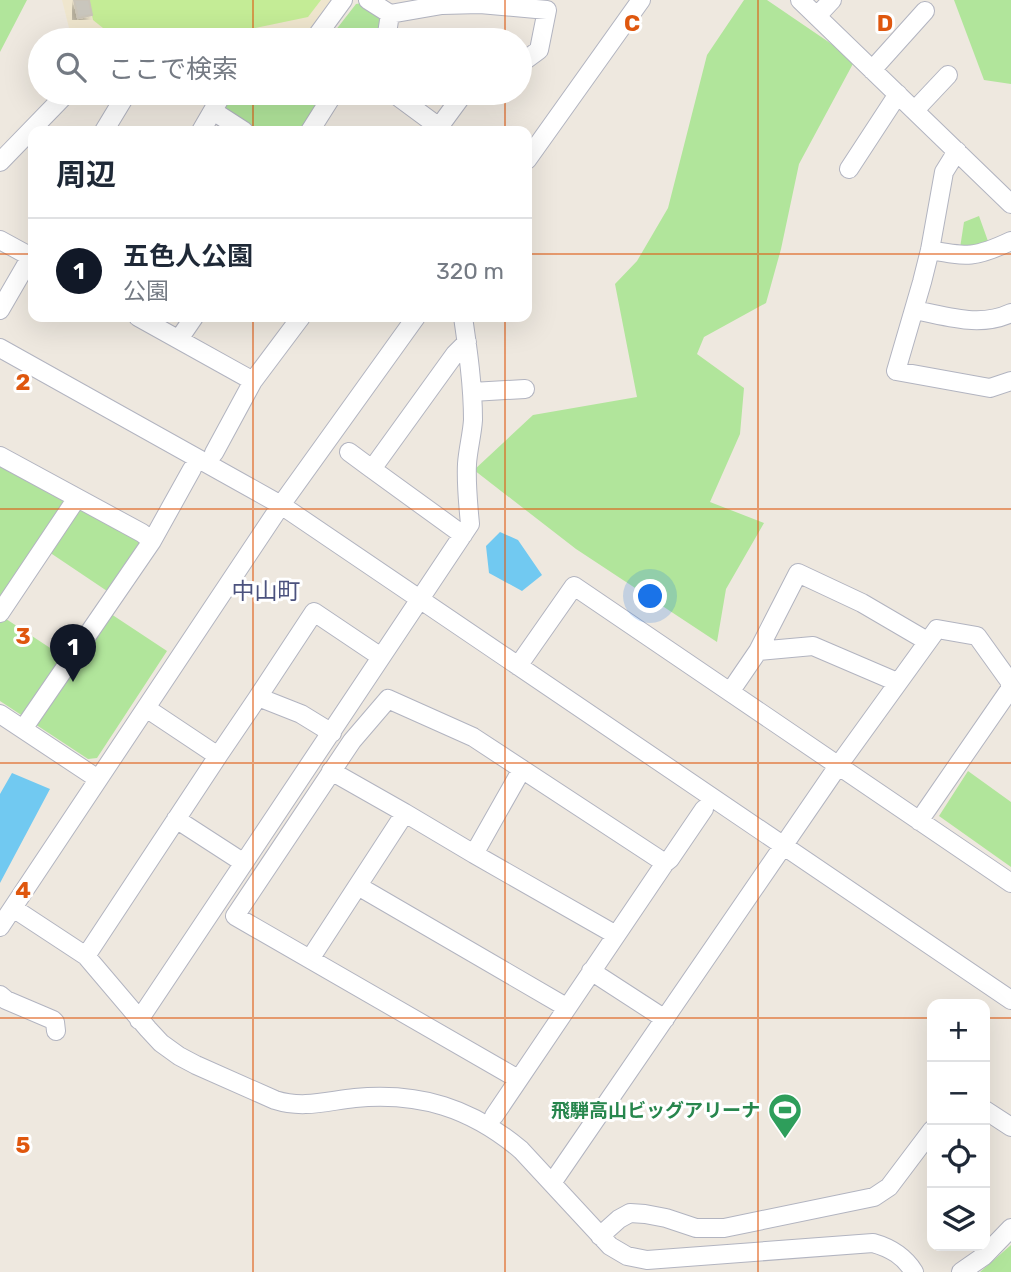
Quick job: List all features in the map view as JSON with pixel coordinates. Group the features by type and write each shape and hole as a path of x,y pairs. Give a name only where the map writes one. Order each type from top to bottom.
{"street":[{"path":"323,28 343,0"},
{"path":"368,0 390,14 442,5 480,4 547,9 539,50 532,55"},
{"path":"532,153 641,0"},
{"path":"800,0 1011,204"},
{"path":"817,16 832,0"},
{"path":"872,70 925,12"},
{"path":"388,28 390,14"},
{"path":"915,110 948,75"},
{"path":"849,169 898,94"},
{"path":"35,126 55,105"},
{"path":"107,126 120,105"},
{"path":"204,126 216,105"},
{"path":"313,126 326,105"},
{"path":"408,105 434,126"},
{"path":"440,126 455,105"},
{"path":"213,111 236,126"},
{"path":"0,162 28,133"},
{"path":"957,151 944,172 929,250 896,371 990,388 1011,381"},
{"path":"0,240 28,254"},
{"path":"929,250 970,256 1011,241"},
{"path":"0,310 28,264"},
{"path":"914,310 979,321 1011,313"},
{"path":"148,322 253,382"},
{"path":"180,339 191,322"},
{"path":"214,453 253,382 297,322"},
{"path":"0,927 281,505 412,322"},
{"path":"139,1020 470,524 467,464 473,422 464,322"},
{"path":"372,469 455,354 467,342"},
{"path":"0,348 281,505 1011,1000"},
{"path":"472,392 526,389"},
{"path":"349,452 463,535"},
{"path":"0,456 142,533 152,541"},
{"path":"23,729 152,541 192,469"},
{"path":"0,612 77,498"},
{"path":"730,692 758,651 798,573 862,603 927,641"},
{"path":"518,666 574,586 1011,883"},
{"path":"86,956 314,612 381,657"},
{"path":"552,1183 782,846 927,641 937,629 977,636 1010,682 1010,689 919,821"},
{"path":"758,651 813,646 897,682"},
{"path":"258,697 301,714 332,733"},
{"path":"518,1079 235,916 331,771 352,741 388,699 473,737 665,863"},
{"path":"146,708 218,756"},
{"path":"0,714 98,779"},
{"path":"474,854 522,769"},
{"path":"331,771 616,934"},
{"path":"494,1116 566,1007 704,809"},
{"path":"310,959 405,813"},
{"path":"176,819 244,863"},
{"path":"358,886 566,1007"},
{"path":"13,908 86,956 139,1020 179,1056 288,1104 390,1097 425,1100 454,1109 484,1123 521,1150 610,1246 636,1259 873,1243 890,1248 908,1263 914,1272"},
{"path":"591,971 665,1019"},
{"path":"0,995 53,1020 56,1031"},
{"path":"990,1113 1011,1128"},
{"path":"600,1236 630,1213 666,1218 696,1228 724,1228 874,1197 889,1187 927,1137"},
{"path":"961,1272 984,1256 1011,1227"}],"shaded area":[{"path":"62,0 333,0 311,28 69,28"}],"green space":[{"path":"0,0 27,0 0,52"},
{"path":"89,0 321,0 308,17 255,28 103,28 93,20"},
{"path":"744,0 767,0 855,60 799,164 781,249 766,303 704,337 697,354 744,388 740,434 710,502 764,523 726,589 717,642 576,549 474,470 533,415 637,397 615,284 637,261 668,208 707,55"},
{"path":"954,0 1011,0 1011,84 984,80"},
{"path":"362,3 381,16 380,28 337,28 356,4"},
{"path":"225,105 319,105 306,126 247,126 223,111"},
{"path":"979,216 989,244 960,248 964,222"},
{"path":"0,462 65,498 65,504 0,605"},
{"path":"78,508 139,539 139,545 107,591 49,552"},
{"path":"108,612 167,651 97,758 88,759 0,701 0,615 73,663"},
{"path":"968,771 1011,802 1011,867 939,816"},
{"path":"1011,1245 1011,1272 980,1272"}],"water":[{"path":"500,532 518,540 542,575 522,591 489,573 486,546"},
{"path":"12,773 50,789 0,883 0,794"}],"building":[{"path":"74,0 89,0 92,15 78,18"}],"place":[{"name":"五色人公園","path":"73,682"},
{"name":"飛騨高山ビッグアリーナ","path":"785,1140"}],"district":[{"name":"中山町","path":"266,591"}]}
